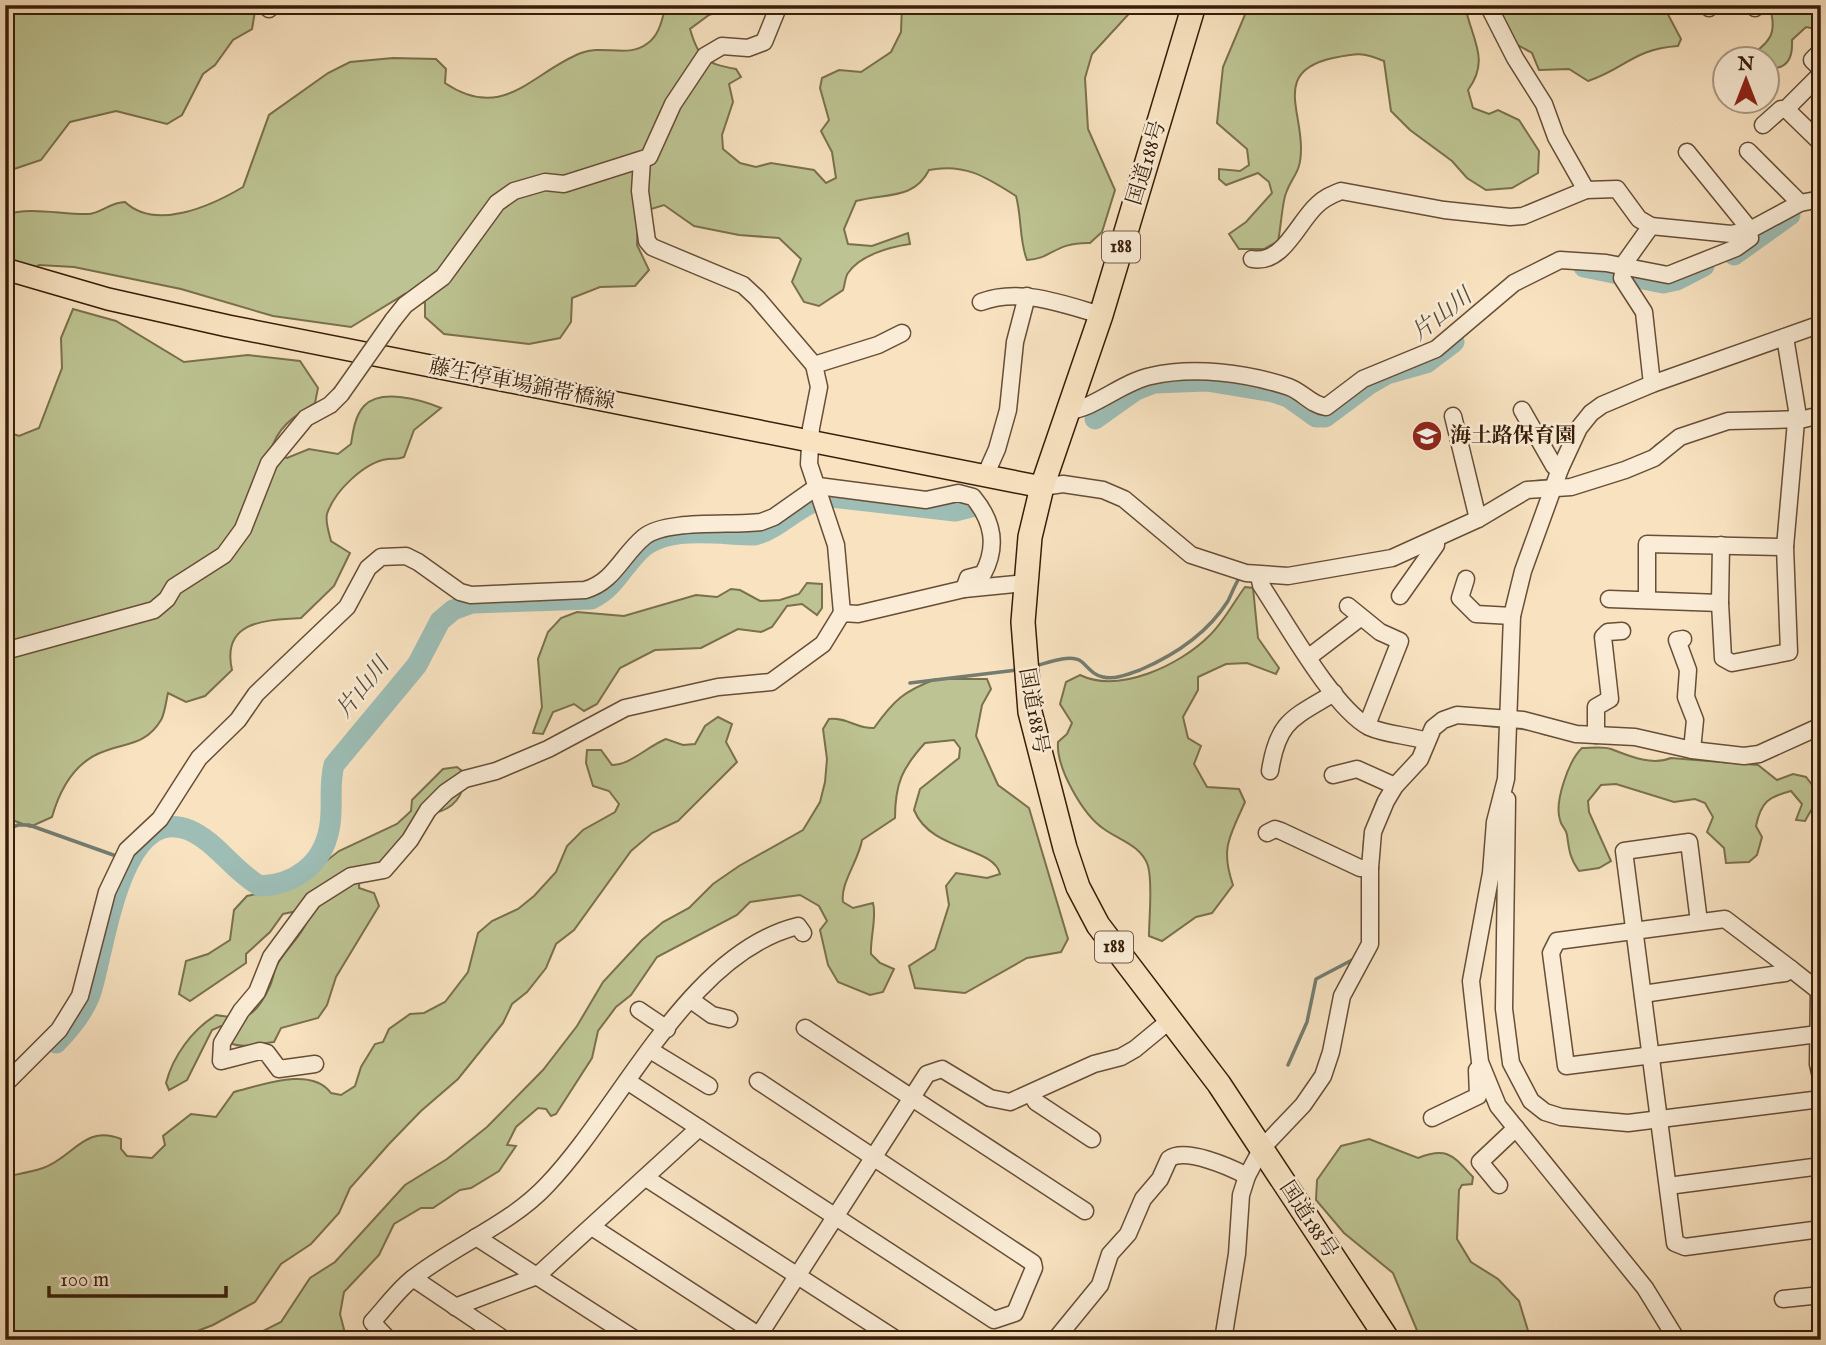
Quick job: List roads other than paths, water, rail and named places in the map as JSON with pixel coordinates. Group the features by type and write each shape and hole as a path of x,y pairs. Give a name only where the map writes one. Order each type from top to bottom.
{"highway":[{"name":"国道188号","path":"1194,5 1101,315 1042,487 1030,537 1024,661 1030,712 1065,848 1078,887 1098,925 1219,1084 1388,1340"}],"main road":[{"name":"藤生停車場錦帯橋線","path":"5,269 108,299 228,326 1042,487"}],"street":[{"path":"5,651 154,610 167,599 174,587 224,555 243,529 251,501 269,463 306,418 330,405 341,394 405,305 443,277 497,203 514,191 545,182 564,184 642,160 654,151 673,104 705,56 722,46 748,48 764,43 779,5"},
{"path":"1488,5 1515,58 1544,104 1556,137 1586,190"},
{"path":"1786,109 1821,71 1812,60 1821,51"},
{"path":"1763,125 1780,109 1786,109 1821,144"},
{"path":"1748,151 1800,203"},
{"path":"1068,411 1077,410 1125,384 1151,376 1199,372 1220,373 1289,387 1317,405 1326,407 1363,379 1437,349 1514,284 1560,260 1576,259 1623,271 1660,275 1681,272 1736,248 1750,237 1686,152"},
{"path":"315,1064 279,1069 267,1053 260,1051 225,1060 220,1058 222,1042 241,1011 257,992 271,957 323,892 351,876 384,870 410,840 428,810 465,779 548,749 625,708 718,687 771,682 822,644 842,612 836,545 810,464 809,442 819,387 814,365 743,285 653,247 647,241 640,191 642,160"},
{"path":"1252,259 1260,260 1273,255 1284,246 1314,207 1326,197 1340,191 1444,210 1510,217 1523,216 1586,190 1617,189 1639,219 1651,226 1731,234 1748,231 1800,203 1821,199"},
{"path":"1623,271 1651,226"},
{"path":"1623,271 1644,312 1652,384"},
{"path":"981,302 999,295 1027,296 1101,315"},
{"path":"985,476 1008,410 1015,342 1027,296"},
{"path":"1821,324 1652,384 1602,405 1591,413 1579,428 1560,468 1523,571 1512,616 1507,720 1504,998 1511,1063 1531,1101 1545,1112 1594,1122 1660,1121 1821,1099"},
{"path":"814,365 878,345 902,333"},
{"path":"1721,545 1723,659 1732,663 1790,652 1785,547 1797,420 1785,337"},
{"path":"1521,410 1554,466 1560,468"},
{"path":"1042,487 1063,484 1087,486 1124,499 1182,550 1259,576 1288,576 1384,560 1436,540 1527,490 1571,487 1625,470 1654,458 1680,437 1737,418 1797,420 1821,415"},
{"path":"1453,416 1478,519"},
{"path":"5,1084 59,1030 80,996 107,892 127,850 160,819 199,758 238,720 256,694 347,607 368,568 381,557 406,556 418,562 438,579 471,595 585,590 600,586 644,537 660,528 761,522 821,495 926,500 958,493 973,497 989,521 993,552 983,575 968,578 964,589"},
{"path":"1400,596 1436,545 1436,540"},
{"path":"1647,600 1647,544 1785,547"},
{"path":"1259,576 1261,585 1334,693 1367,725 1427,741"},
{"path":"1466,579 1460,598 1476,614 1512,616"},
{"path":"842,612 858,614 964,589 1026,583"},
{"path":"1609,599 1720,603"},
{"path":"1348,606 1360,618 1400,641 1367,725"},
{"path":"1309,657 1360,618"},
{"path":"1596,735 1596,707 1610,699 1603,638 1608,632 1622,631"},
{"path":"1683,639 1677,640 1688,670 1686,697 1695,720 1692,750"},
{"path":"1270,771 1275,742 1288,722 1334,693"},
{"path":"1223,1340 1237,1254 1241,1195 1247,1176 1262,1147 1303,1105 1323,1076 1331,1052 1342,996 1370,944 1370,868 1374,832 1395,786 1420,759 1433,728 1443,720 1457,715 1523,720 1566,732 1635,737 1692,750 1744,756 1759,754 1821,726"},
{"path":"1333,775 1357,769 1395,786"},
{"path":"1506,779 1494,822 1491,873 1471,981 1480,1062 1498,1106 1645,1288 1677,1340"},
{"path":"1267,833 1281,831 1360,868 1370,868"},
{"path":"1699,922 1689,842 1624,851 1675,1243 1685,1247 1821,1229"},
{"path":"1818,1034 1566,1066 1551,953 1557,941 1725,919 1819,991 1821,1077"},
{"path":"389,1340 372,1322 413,1278 476,1237 546,1186 650,1050 715,973 775,932 798,926 803,933"},
{"path":"1643,994 1785,974 1791,969"},
{"path":"691,1000 712,1015 729,1019"},
{"path":"639,1010 667,1029"},
{"path":"592,1227 760,1338 797,1275 926,1074 934,1069 942,1069 1002,1103 1031,1094 1135,1049 1170,1021"},
{"path":"805,1028 1085,1211"},
{"path":"650,1050 709,1086"},
{"path":"1432,1118 1478,1096 1477,1064 1480,1062"},
{"path":"627,1081 994,1320 1015,1312 1034,1268 1033,1263 758,1081"},
{"path":"1031,1094 1037,1102 1092,1139"},
{"path":"455,1307 537,1276 699,1128"},
{"path":"1499,1185 1480,1162 1516,1128"},
{"path":"1055,1340 1100,1285 1110,1254 1128,1234 1143,1199 1160,1179 1169,1159 1181,1154 1228,1166 1247,1176"},
{"path":"1668,1186 1821,1166"},
{"path":"646,1178 897,1340"},
{"path":"476,1237 636,1340"},
{"path":"413,1278 505,1340"},
{"path":"1783,1299 1821,1295"}],"waterway":[{"name":"片山川","path":"1734,255 1790,215"},
{"name":"片山川","path":"1584,267 1663,283 1677,280 1704,266"},
{"name":"片山川","path":"1095,419 1136,390 1154,383 1207,381 1273,392 1288,397 1316,417 1325,417 1368,385 1387,374 1426,363 1454,342"},
{"path":"1656,446 1670,437"},
{"path":"1532,482 1552,480"},
{"path":"1497,499 1521,485"},
{"name":"片山川","path":"56,1043 75,1021 90,995 118,888 130,860 146,839 165,828 189,830 208,842 241,873 260,886 284,882 305,871 320,853 329,830 334,765 417,665 440,621 453,610 472,603 591,599 606,590 640,550 651,542 679,534 755,535 820,499 831,497 955,511 971,507"},
{"path":"1035,666 1072,658 1082,662 1094,673 1108,678 1140,670 1166,658 1210,624 1228,601 1240,577"},
{"path":"910,683 1017,670"},
{"path":"1484,725 1504,727"},
{"path":"1511,727 1528,729"},
{"path":"1542,733 1572,740"},
{"path":"1368,825 1378,800"},
{"path":"5,830 18,825 29,825 119,857"},
{"path":"1363,863 1365,836"},
{"path":"1288,1065 1307,1022 1316,979 1354,959"}],"place":[{"name":"海土路保育園","path":"1427,436"}]}
